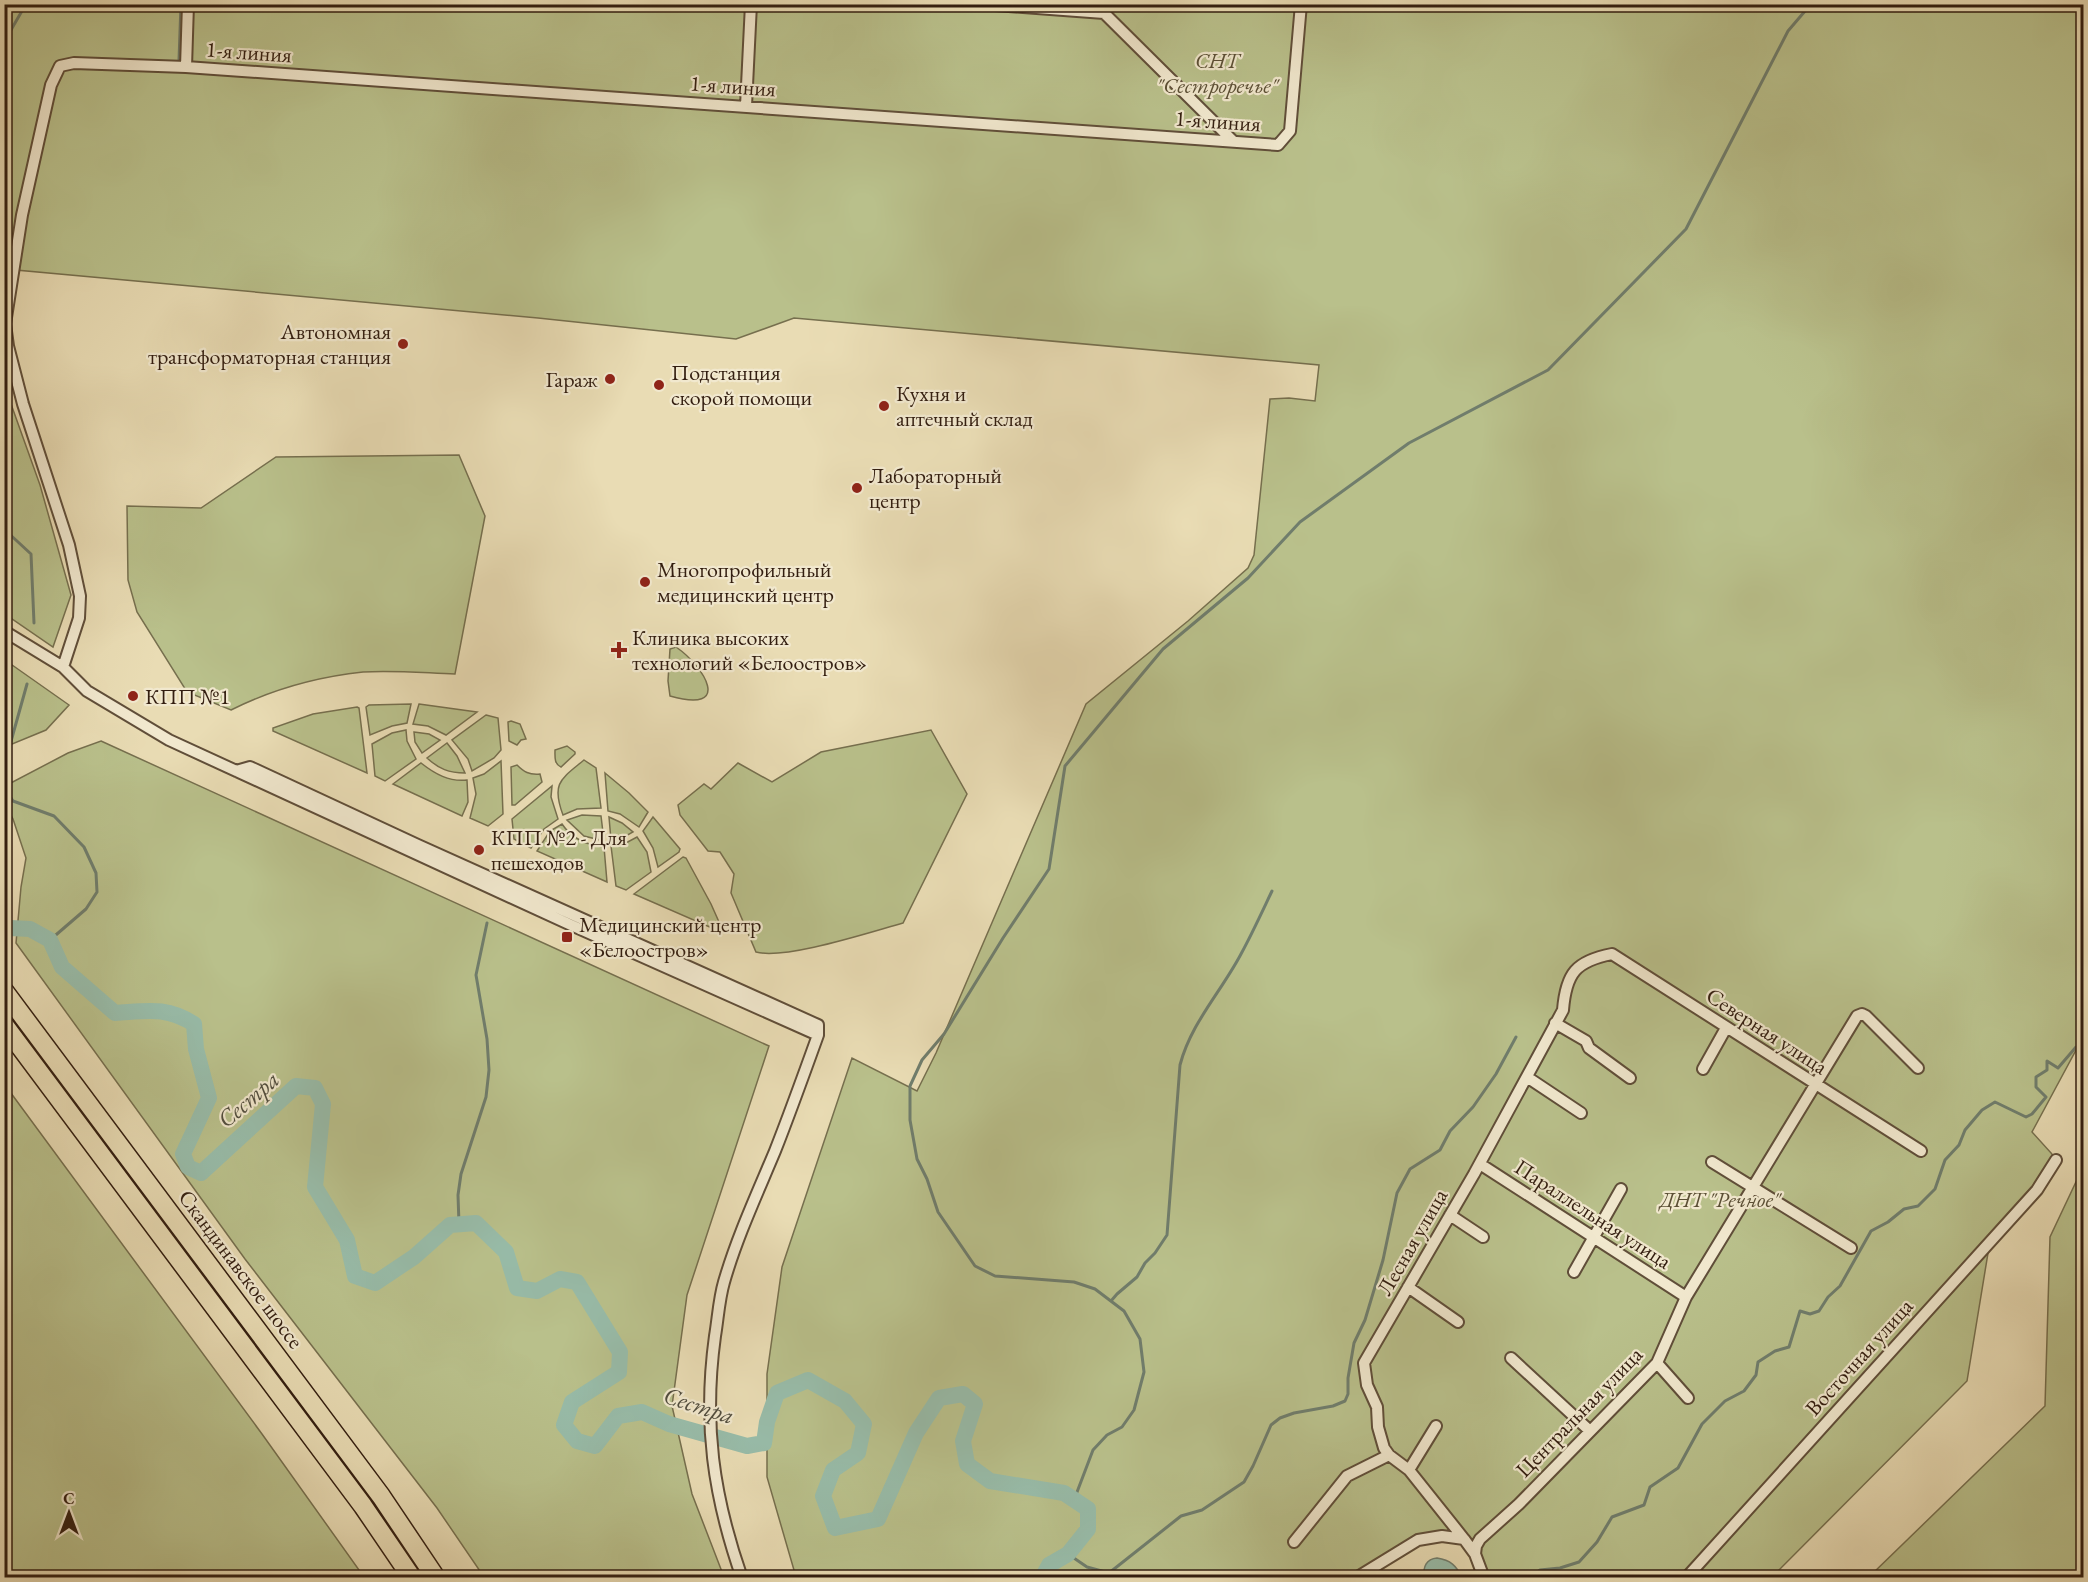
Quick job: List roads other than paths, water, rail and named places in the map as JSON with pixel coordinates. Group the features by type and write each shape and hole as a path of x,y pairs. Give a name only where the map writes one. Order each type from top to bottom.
{"highway":[{"name":"Скандинавское шоссе","path":"4,991 381,1496 436,1578"},
{"name":"Скандинавское шоссе","path":"4,1025 363,1506 412,1578"}],"street":[{"path":"186,67 188,4"},
{"path":"746,106 752,4"},
{"path":"982,4 1104,13 1234,142"},
{"name":"1-я линия","path":"63,667 79,618 80,596 69,545 23,404 8,346 5,324 22,215 51,85 60,66 74,63 186,67 1278,145 1290,131 1301,4"},
{"path":"4,631 63,667 87,691 169,740 236,771 250,767 818,1025 818,1035 724,1283 710,1370 711,1456 724,1522 742,1578"},
{"name":"Северная улица","path":"1590,958 1612,954 1921,1151"},
{"name":"Лесная улица","path":"1389,1455 1381,1440 1377,1407 1366,1385 1364,1363 1480,1164 1563,1010 1565,987 1571,975 1590,958"},
{"name":"Центральная улица","path":"1475,1554 1480,1539 1519,1504 1656,1363 1686,1297 1852,1022 1862,1014 1886,1034 1918,1068"},
{"path":"1556,1023 1586,1041 1589,1048 1630,1078"},
{"path":"1703,1069 1726,1028"},
{"path":"1527,1077 1581,1113"},
{"name":"Восточная улица","path":"1686,1578 2037,1190 2056,1160"},
{"path":"1713,1162 1851,1248"},
{"name":"Параллельная улица","path":"1480,1164 1686,1297"},
{"path":"1574,1272 1621,1189"},
{"path":"1450,1215 1483,1237"},
{"path":"1408,1287 1458,1322"},
{"path":"1511,1358 1590,1431"},
{"path":"1656,1363 1688,1398"},
{"path":"1409,1470 1436,1426"},
{"path":"1293,1542 1347,1476 1389,1455 1409,1470 1464,1539 1475,1554 1484,1578"},
{"path":"1356,1578 1418,1540 1442,1536 1464,1539"}],"waterway":[{"path":"4,42 26,4"},
{"path":"179,60 181,4"},
{"path":"1074,1500 1093,1450 1107,1435 1122,1427 1134,1410 1144,1372 1140,1339 1124,1311 1095,1289 1074,1282 995,1276 975,1266 938,1212 927,1179 917,1159 910,1120 910,1086 922,1060 944,1034 1049,869 1065,766 1163,649 1248,578 1300,522 1409,443 1548,370 1686,229 1788,31 1811,4"},
{"path":"4,529 31,554 34,623"},
{"path":"8,752 27,684"},
{"path":"4,787 13,801 54,816 84,847 96,873 97,892 86,909 50,940"},
{"path":"1111,1301 1137,1277 1167,1235 1180,1065 1191,1035 1241,954 1272,891"},
{"path":"459,1224 458,1195 461,1174 486,1097 489,1070 487,1039 476,975 487,923"},
{"name":"Сестра","path":"4,930 30,929 50,940 62,967 115,1013 165,1012 194,1024 196,1049 209,1098 183,1154 188,1167 201,1173 296,1086 315,1088 323,1104 315,1187 347,1240 355,1276 375,1283 414,1257 450,1225 476,1223 506,1252 517,1288 537,1291 560,1279 577,1282 620,1352 619,1372 572,1402 564,1425 577,1441 595,1446 618,1416 642,1412 669,1424 747,1446 764,1443 767,1422 777,1393 808,1380 845,1401 864,1424 858,1453 833,1470 823,1496 835,1528 878,1519 916,1433 939,1398 963,1394 975,1404 963,1441 967,1464 990,1481 1064,1493 1088,1509 1088,1529 1068,1554 1049,1565 1042,1578"},
{"path":"1068,1554 1087,1567 1109,1573 1181,1516 1202,1510 1244,1482 1271,1425 1280,1418 1333,1406 1345,1401 1348,1394 1348,1378 1354,1343 1365,1320 1383,1260 1397,1193 1410,1169 1440,1150 1450,1131 1473,1107 1496,1074 1516,1037"},
{"path":"1530,1578 1540,1570 1560,1568 1579,1562 1597,1542 1612,1517 1644,1505 1650,1487 1678,1468 1702,1424 1725,1401 1744,1391 1756,1375 1758,1362 1775,1351 1789,1347 1800,1311 1810,1314 1819,1311 1828,1297 1840,1286 1871,1231 1888,1222 1904,1209 1918,1206 1935,1189 1945,1160 1959,1145 1965,1130 1982,1110 1995,1102 2026,1117 2032,1114 2046,1097 2036,1087 2036,1077 2047,1070 2047,1061 2058,1068 2076,1047 2084,1050"}],"place":[{"name":"Автономная трансформаторная станция","path":"403,344"},
{"name":"Гараж","path":"610,379"},
{"name":"Подстанция скорой помощи","path":"659,385"},
{"name":"Кухня и аптечный склад","path":"884,406"},
{"name":"Лабораторный центр","path":"857,488"},
{"name":"Многопрофильный медицинский центр","path":"645,582"},
{"name":"Клиника высоких технологий «Белоостров»","path":"619,650"},
{"name":"КПП №1","path":"133,696"},
{"name":"КПП №2 - Для пешеходов","path":"479,850"},
{"name":"Медицинский центр «Белоостров»","path":"567,937"}],"park label":[{"name":"СНТ \"Сестроречье\"","path":"1217,72"},
{"name":"ДНТ \"Речное\"","path":"1720,1199"}]}
